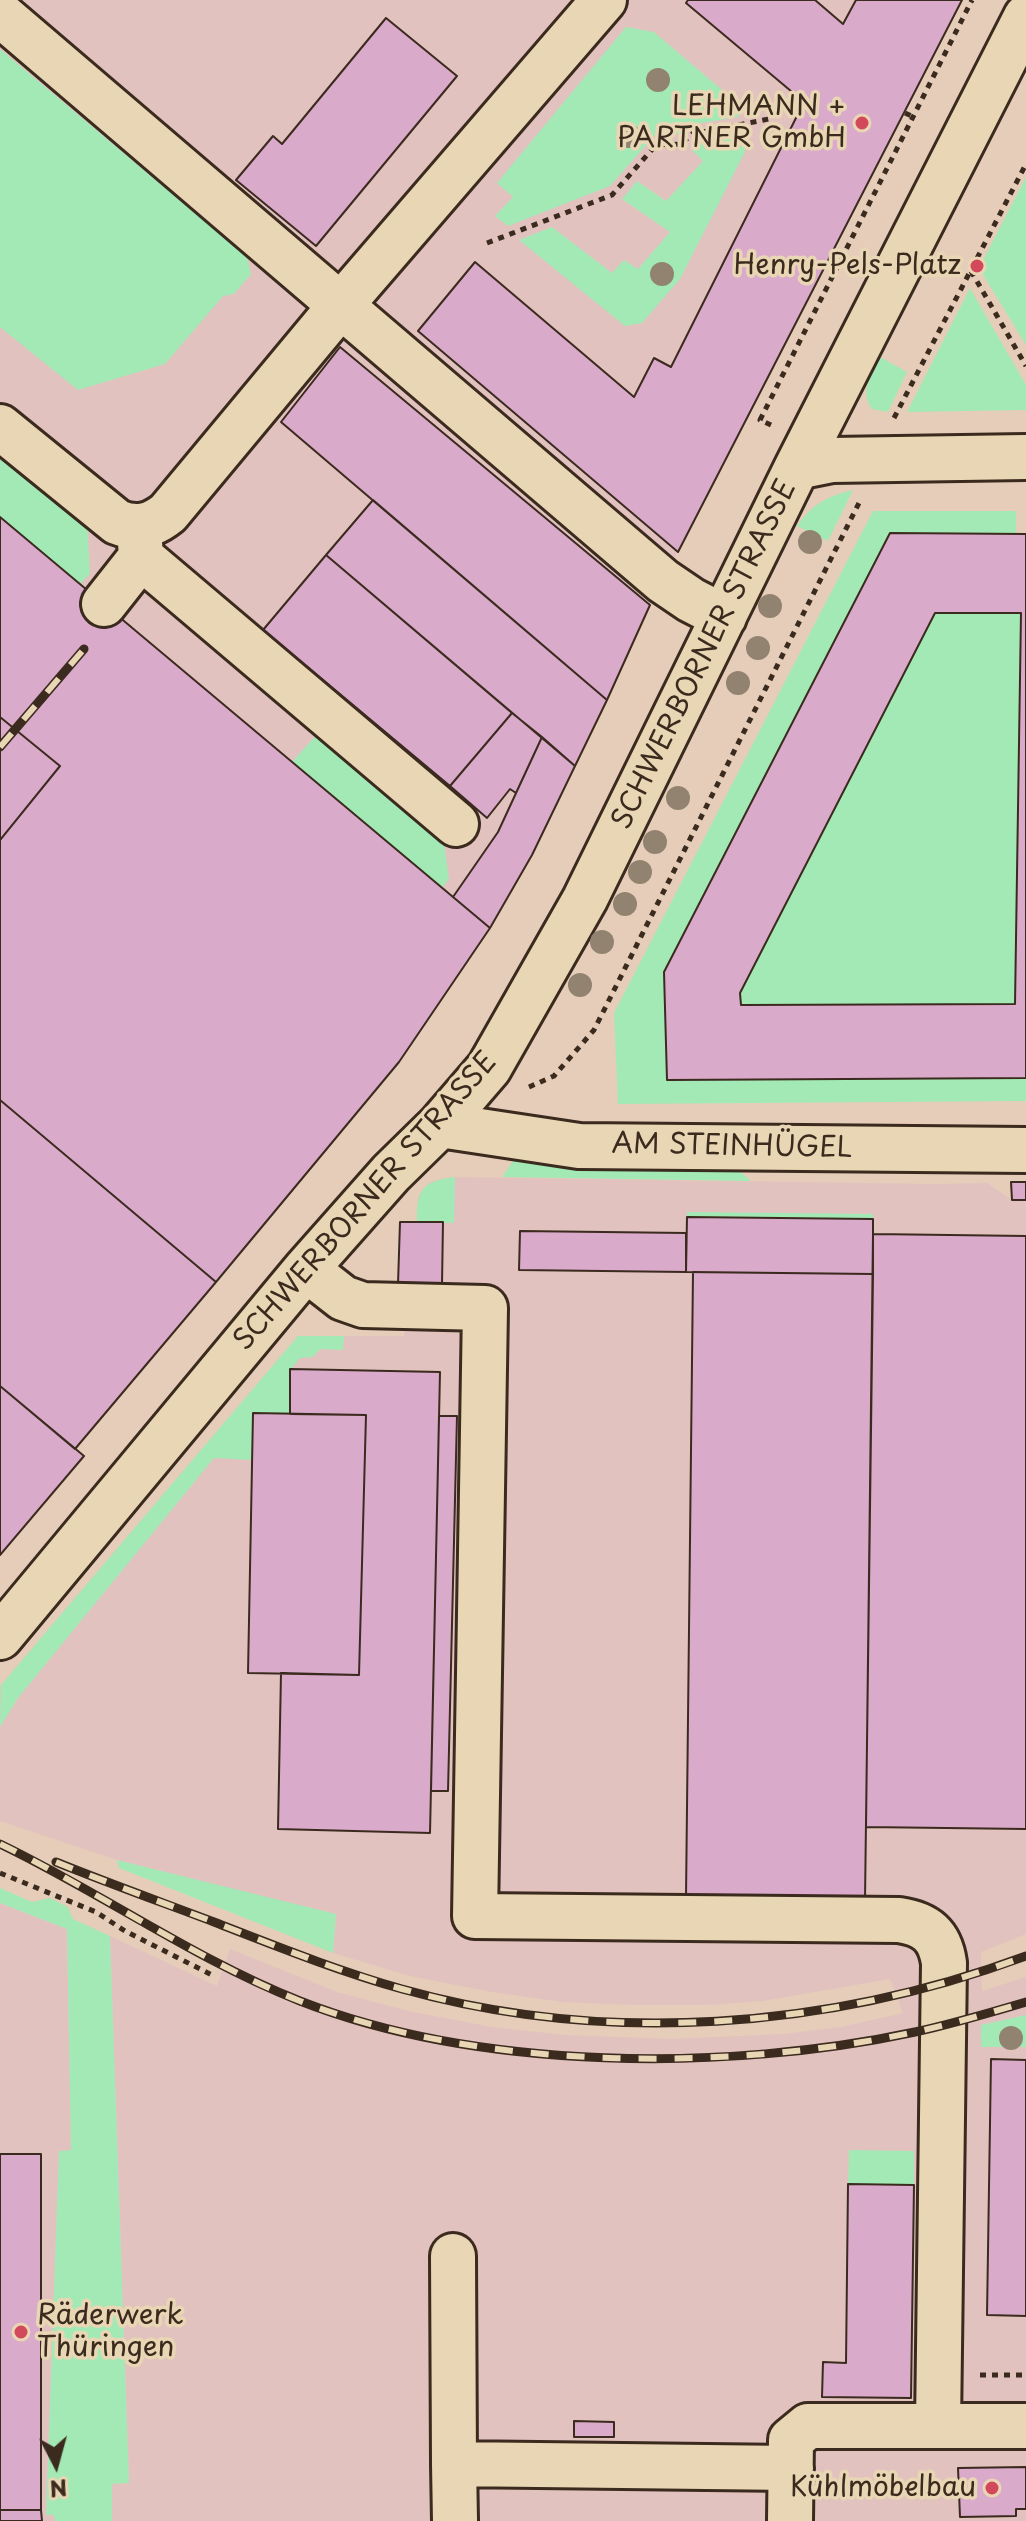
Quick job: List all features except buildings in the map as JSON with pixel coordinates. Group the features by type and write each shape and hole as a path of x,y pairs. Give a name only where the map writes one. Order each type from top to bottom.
{"street":[{"path":"104,604 149,525 168,513 341,305 604,0"},
{"path":"0,14 663,581 724,617"},
{"name":"SCHWERBORNER STRASSE","path":"0,1637 306,1269 489,1068 585,899 803,455 1026,17"},
{"path":"0,427 140,542 456,824"},
{"name":"SCHWERBORNER STRASSE","path":"803,455 832,460 1026,457"},
{"name":"AM STEINHÜGEL","path":"440,1125 579,1146 1026,1150"},
{"path":"306,1269 343,1298 363,1305 485,1308 475,1916 899,1920 914,1922 935,1936 944,1963 951,2426"},
{"path":"453,2256 455,2521"},
{"path":"951,2426 990,2398 1026,2398"},
{"path":"790,2521 791,2440 808,2426 1026,2426"},
{"path":"454,2464 791,2468"}],"path":[{"path":"803,455 760,420 972,0"},
{"path":"905,113 914,117"},
{"path":"487,243 612,195 656,145 681,144 692,134 769,119"},
{"path":"892,423 1026,164"},
{"path":"971,271 1026,366"},
{"path":"526,1088 554,1076 594,1030 859,501"},
{"path":"0,1873 96,1912 125,1931 212,1975"}],"shaded area":[{"path":"0,0 962,0 650,605 575,766 490,928 399,1062 75,1449 84,1456 0,1555"},
{"path":"455,1177 987,1183 1012,1200 1026,1200 1026,1934 981,1952 982,1991 1026,1977 1026,2521 112,2521 112,2483 129,2482 110,1936 217,1986 230,1949 337,1992 408,2011 492,2027 565,2035 672,2039 783,2034 841,2027 903,2013 890,1979 763,2001 634,2005 563,2002 410,1976 333,1953 336,1915 117,1860 0,1821 0,1686 298,1336 404,1336 406,1285 398,1284 400,1222 417,1222 418,1196 430,1182"},
{"path":"0,1903 67,1929 71,2151 59,2152 46,2514 55,2515 55,2521 0,2521"}],"green space":[{"path":"626,27 654,32 741,106 738,117 689,125 678,134 655,135 610,186 508,226 495,216 513,197 497,183"},
{"path":"0,49 247,257 251,274 234,294 223,296 165,364 78,390 0,327"},
{"path":"744,136 747,142 744,154 680,279 642,323 625,326 519,240 552,227 612,273 624,260 638,269 670,232 622,199 637,181 666,201 703,161 692,150 697,144"},
{"path":"1026,177 1026,345 979,268"},
{"path":"970,288 1026,385 1026,410 907,412"},
{"path":"880,357 907,372 888,412 872,409 866,396 870,377"},
{"path":"5,454 87,521 90,574 80,584 0,517 0,460"},
{"path":"853,490 828,541 797,526 821,502"},
{"path":"873,511 1016,511 1016,534 890,534 664,972 667,1080 1026,1078 1026,1101 618,1104 614,1013"},
{"path":"935,613 1021,613 1015,1004 741,1005 740,993"},
{"path":"319,732 444,843 449,879 442,888 292,762"},
{"path":"513,1161 732,1165 751,1181 502,1177"},
{"path":"455,1177 454,1223 417,1222 418,1202 423,1189 435,1181"},
{"path":"687,1212 873,1214 873,1219 687,1217"},
{"path":"298,1336 344,1336 343,1350 320,1349 313,1357 300,1358 291,1369 290,1414 253,1413 252,1460 214,1458 18,1698 0,1727 1,1685"},
{"path":"117,1860 336,1914 333,1953 119,1868"},
{"path":"0,1888 32,1902 50,1898 68,1907 73,1919 110,1936 129,2483 112,2484 112,2521 55,2521 54,2515 46,2515 59,2151 71,2150 67,1929 0,1903"},
{"path":"1026,2015 1026,2047 981,2047 981,2025"},
{"path":"849,2150 914,2151 914,2185 848,2184"}],"railway":[{"path":"0,747 84,649"},
{"path":"0,1844 185,1946 261,1984 300,2001 370,2024 445,2041 524,2052 604,2058 765,2054 915,2032 1026,2002"},
{"path":"56,1862 378,1982 479,2007 558,2018 637,2023 717,2021 796,2014 874,2000 951,1981 1026,1956"}],"place":[{"name":"LEHMANN + PARTNER GmbH","path":"862,123"},
{"name":"Henry-Pels-Platz","path":"977,266"},
{"name":"Räderwerk Thüringen","path":"21,2332"},
{"name":"Kühlmöbelbau","path":"992,2488"}]}
